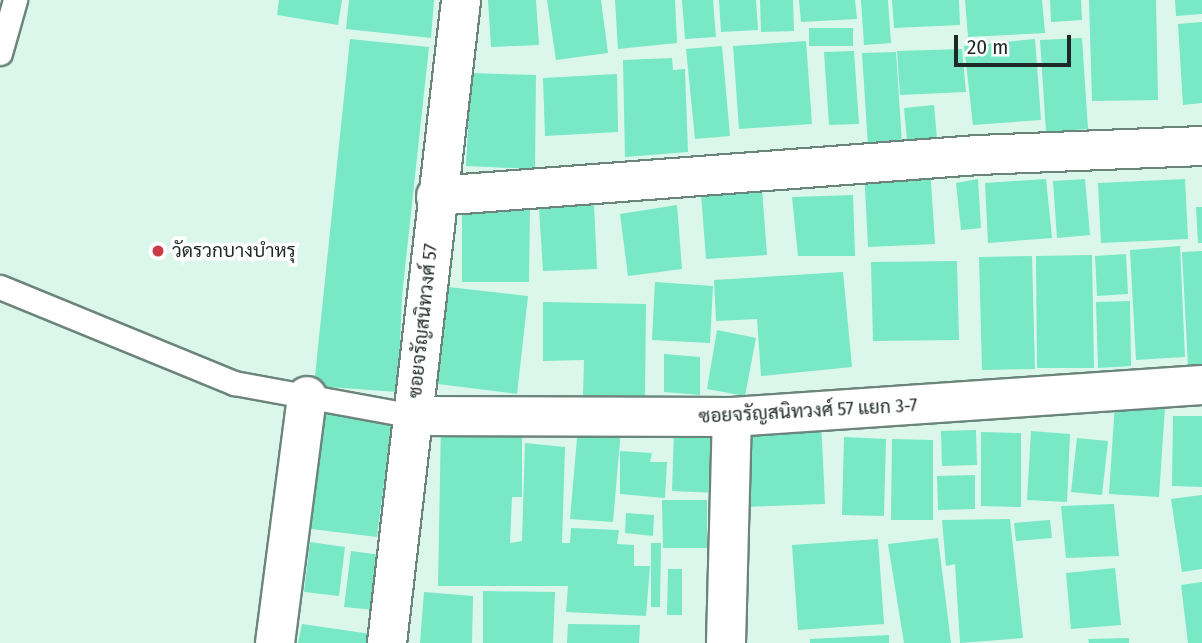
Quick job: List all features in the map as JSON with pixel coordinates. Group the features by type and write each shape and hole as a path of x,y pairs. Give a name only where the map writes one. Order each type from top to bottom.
{"street":[{"name":"ซอยจรัญสนิทวงศ์ 57","path":"387,643 414,416 436,196 461,0"},
{"path":"436,196 978,155 1202,146"},
{"name":"ซอยจรัญสนิทวงศ์ 57 แยก 3-7","path":"414,416 732,417 1202,385"},
{"path":"275,643 307,396"},
{"path":"726,643 732,417"}],"lane":[{"path":"0,53 15,0"},
{"path":"0,287 234,383 414,416"}],"building":[{"path":"279,0 342,0 338,25 277,15"},
{"path":"349,0 434,0 431,38 346,29"},
{"path":"488,0 536,0 539,45 491,47"},
{"path":"547,0 601,0 608,53 556,60"},
{"path":"615,0 675,0 677,43 618,49"},
{"path":"682,0 713,0 716,37 685,39"},
{"path":"719,0 756,0 758,30 721,32"},
{"path":"760,0 793,0 794,31 761,32"},
{"path":"799,0 855,0 857,19 801,22"},
{"path":"861,0 888,0 891,43 864,45"},
{"path":"892,0 959,0 960,25 894,28"},
{"path":"965,0 1042,0 1045,33 968,37"},
{"path":"1050,0 1081,0 1082,20 1051,22"},
{"path":"1089,0 1156,0 1158,100 1092,101"},
{"path":"1175,0 1202,0 1202,14 1176,16"},
{"path":"1202,22 1202,103 1183,105 1178,24"},
{"path":"809,28 853,28 853,46 809,46"},
{"path":"1082,38 1088,129 1046,132 1040,40"},
{"path":"350,39 429,47 402,296 398,392 314,386"},
{"path":"1035,39 1041,120 973,125 964,46"},
{"path":"806,41 812,124 739,129 733,46"},
{"path":"722,46 730,136 695,139 686,49"},
{"path":"962,49 966,92 900,95 897,51"},
{"path":"854,51 859,124 829,125 824,52"},
{"path":"896,52 902,144 868,146 862,53"},
{"path":"672,58 673,70 685,69 688,152 625,157 623,60"},
{"path":"471,73 536,75 535,169 466,166"},
{"path":"617,74 618,132 545,136 543,78"},
{"path":"934,105 937,139 907,141 904,108"},
{"path":"930,165 935,244 868,247 864,169"},
{"path":"978,179 981,228 961,230 956,183"},
{"path":"1046,179 1052,238 988,243 985,183"},
{"path":"1085,179 1090,235 1057,238 1053,181"},
{"path":"1185,179 1188,239 1101,243 1098,183"},
{"path":"762,189 767,255 706,259 701,193"},
{"path":"853,195 855,256 798,256 792,197"},
{"path":"462,205 530,205 529,282 462,282"},
{"path":"594,205 597,269 543,271 539,208"},
{"path":"677,205 682,269 628,276 620,214"},
{"path":"1196,207 1202,207 1202,243 1198,243"},
{"path":"1180,246 1185,357 1136,360 1130,250"},
{"path":"1202,251 1202,365 1188,366 1182,252"},
{"path":"1126,254 1128,294 1097,296 1095,256"},
{"path":"1092,255 1094,368 1037,368 1036,256"},
{"path":"1032,256 1035,369 982,370 979,257"},
{"path":"957,261 959,340 873,341 871,262"},
{"path":"843,272 852,367 761,376 757,319 716,321 714,280"},
{"path":"655,282 713,286 710,343 652,340"},
{"path":"440,286 528,296 517,394 430,383"},
{"path":"1130,301 1131,366 1098,368 1096,302"},
{"path":"543,302 646,304 645,396 583,395 584,360 543,361"},
{"path":"717,330 756,338 745,396 707,389"},
{"path":"664,354 700,357 700,395 664,392"},
{"path":"1115,403 1165,407 1159,497 1109,494"},
{"path":"317,411 392,420 377,537 303,528"},
{"path":"1173,416 1202,416 1202,487 1172,486"},
{"path":"821,419 825,504 744,507 740,422"},
{"path":"441,423 522,425 522,497 512,497 510,543 522,541 525,443 565,447 562,543 570,543 571,528 619,530 617,544 634,545 634,566 650,566 646,616 566,612 568,586 438,586"},
{"path":"578,427 621,429 613,522 570,519"},
{"path":"674,429 720,431 717,493 672,491"},
{"path":"976,430 977,465 942,466 941,431"},
{"path":"1031,431 1070,434 1067,502 1027,500"},
{"path":"981,432 1021,433 1021,507 981,506"},
{"path":"844,437 886,439 884,516 842,515"},
{"path":"1077,438 1108,441 1102,495 1071,492"},
{"path":"892,439 933,440 933,520 891,520"},
{"path":"620,451 652,453 650,462 667,462 665,498 620,494"},
{"path":"975,475 975,509 938,510 937,476"},
{"path":"1202,495 1202,569 1182,572 1171,499"},
{"path":"662,500 707,500 707,548 663,548"},
{"path":"1114,504 1119,556 1066,558 1061,506"},
{"path":"626,513 654,515 653,536 625,533"},
{"path":"1010,519 1023,638 960,643 955,564 946,566 942,520"},
{"path":"1050,520 1052,538 1016,541 1014,523"},
{"path":"938,538 951,643 904,643 888,544"},
{"path":"878,539 884,624 798,630 792,545"},
{"path":"310,542 345,547 339,596 304,592"},
{"path":"651,543 661,543 660,607 651,607"},
{"path":"351,551 381,555 375,610 344,607"},
{"path":"1115,568 1121,625 1071,629 1066,573"},
{"path":"668,569 682,569 682,615 667,615"},
{"path":"1202,582 1202,643 1188,643 1181,585"},
{"path":"483,591 555,592 553,643 483,643"},
{"path":"424,592 473,596 472,643 420,643"},
{"path":"302,624 378,635 376,643 298,643"},
{"path":"568,624 640,625 639,643 567,643"},
{"path":"889,635 889,643 810,643 810,639"},
{"path":"1129,638 1129,643 1089,643 1088,639"}],"place":[{"name":"วัดรวกบางบำหรุ","path":"158,251"}]}
